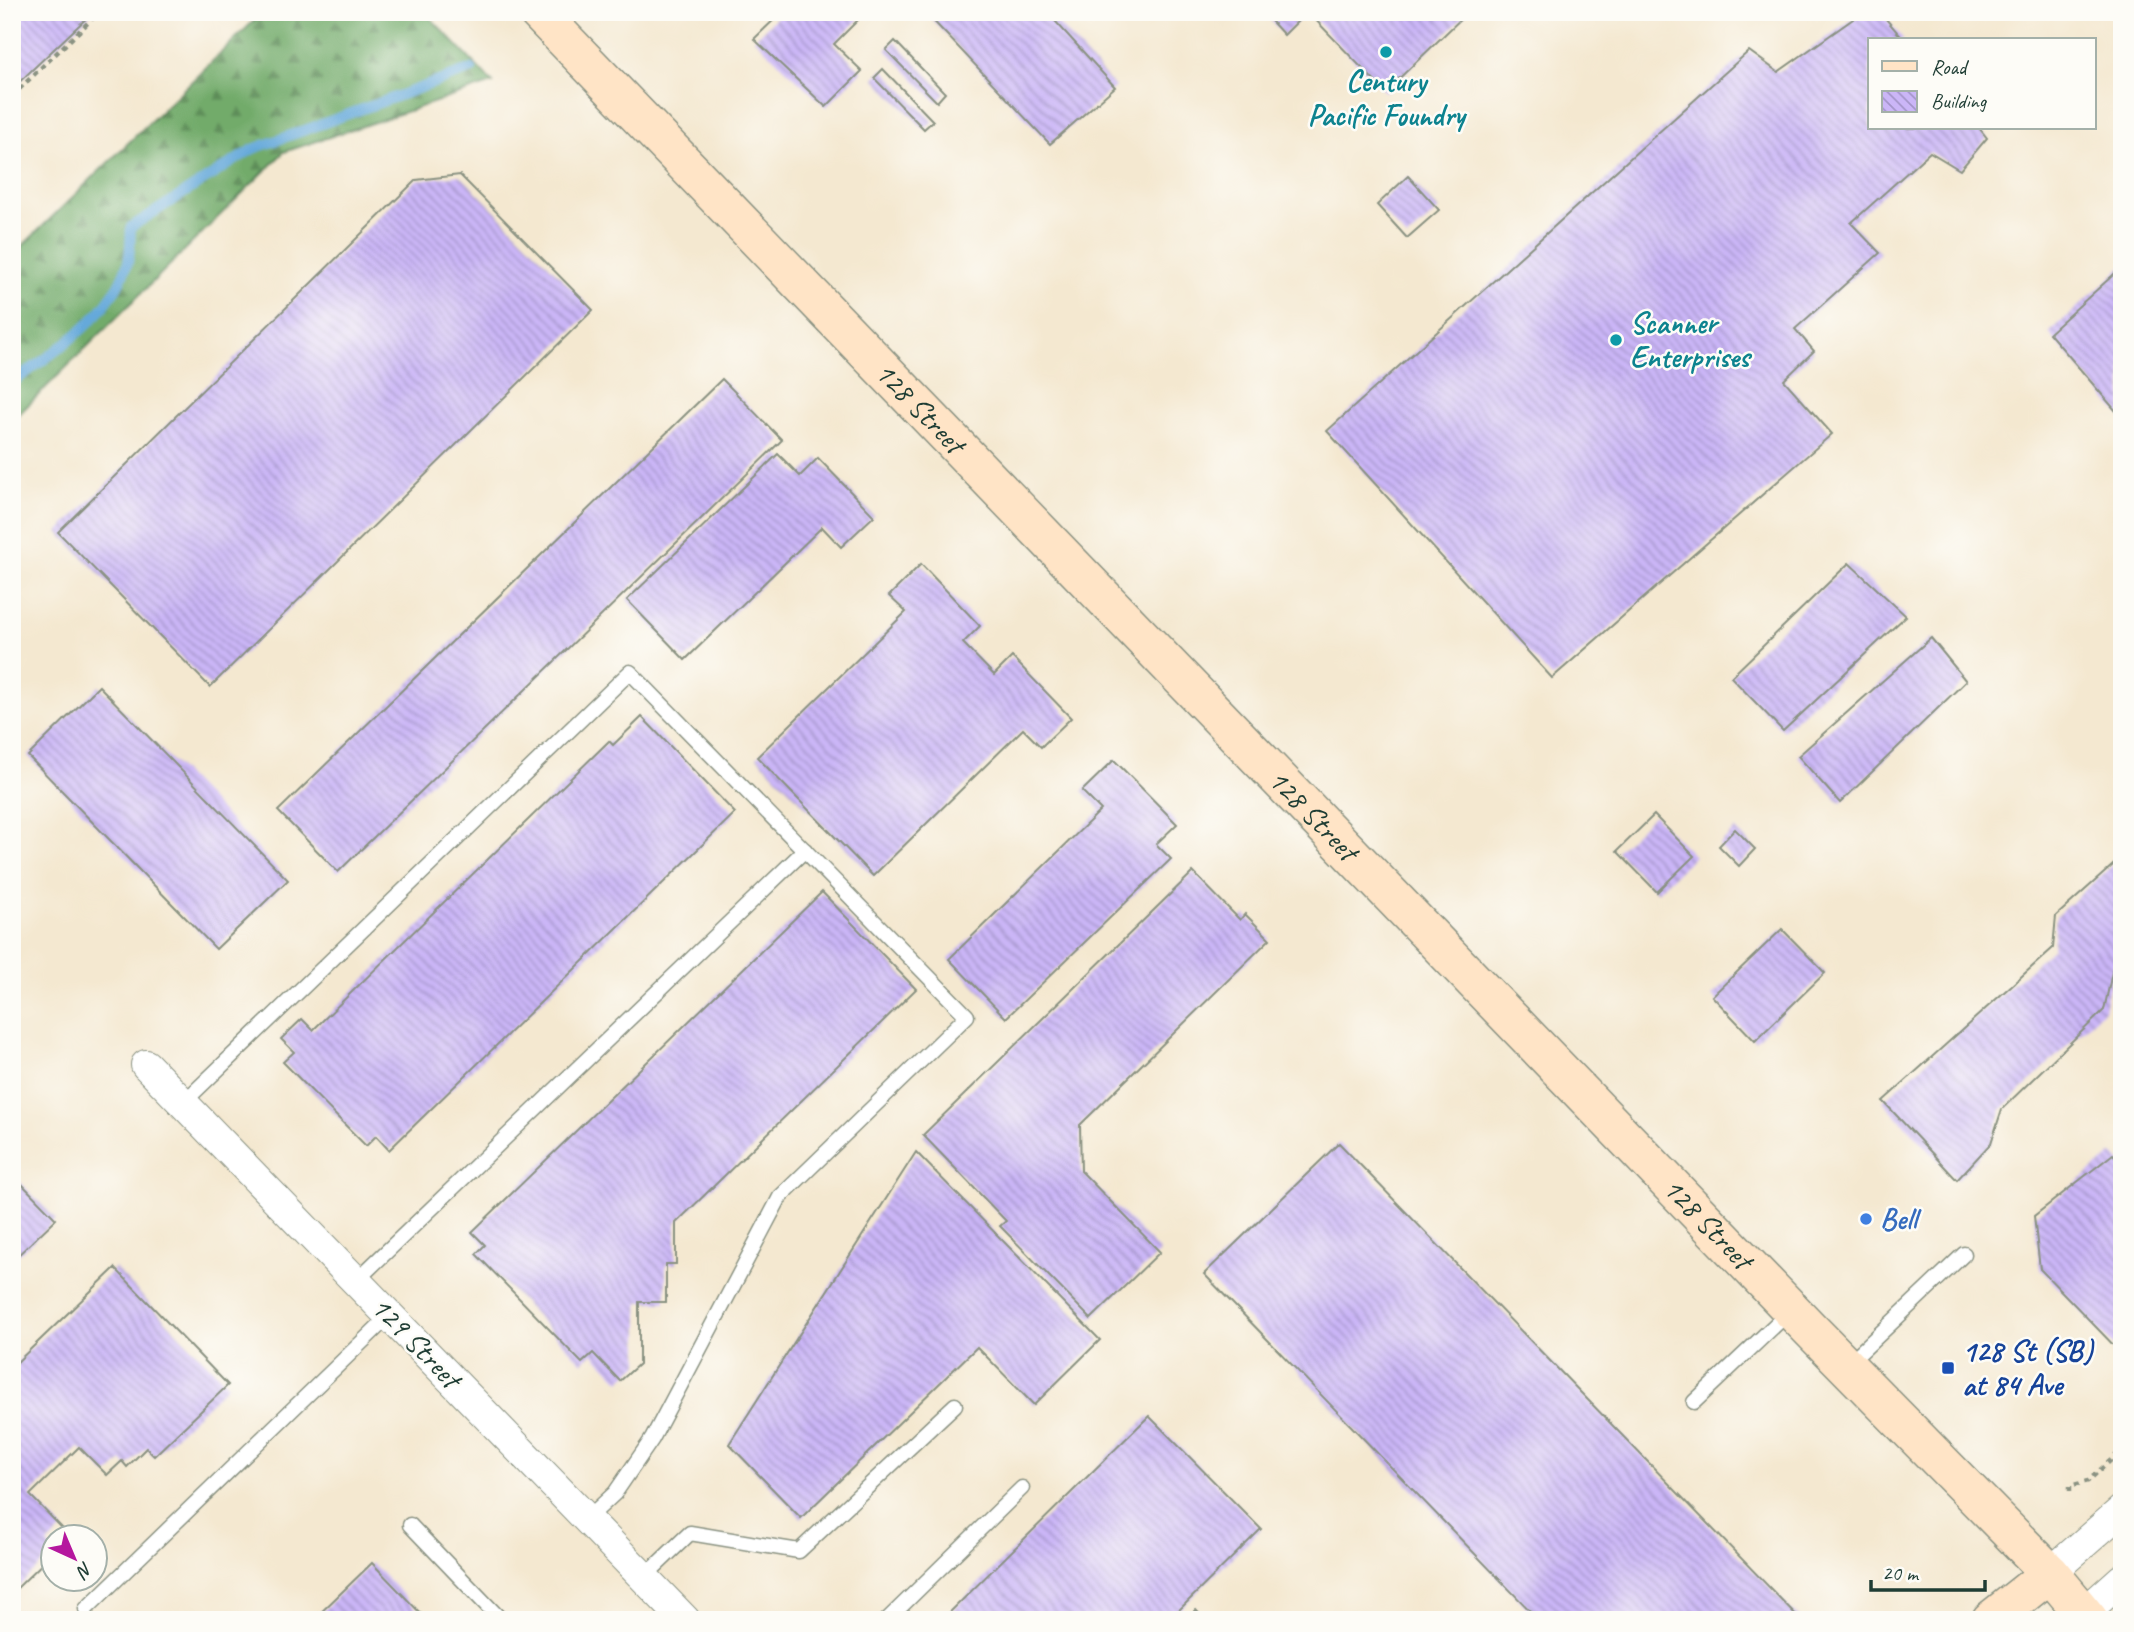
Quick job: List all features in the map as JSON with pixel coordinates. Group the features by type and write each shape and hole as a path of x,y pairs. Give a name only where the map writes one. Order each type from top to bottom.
{"main road":[{"name":"128 Street","path":"538,12 1791,1310 2050,1573 2083,1618"},
{"path":"1991,1620 2050,1573"}],"street":[{"name":"129 Street","path":"146,1065 685,1620"},
{"path":"2050,1573 2122,1510"},
{"path":"2083,1618 2122,1580"}],"lane":[{"path":"183,1103 630,672 967,1016 780,1197 652,1440 615,1493 587,1519"},
{"path":"356,1281 805,850"},
{"path":"1846,1366 1964,1254"},
{"path":"1695,1402 1791,1310"},
{"path":"86,1609 390,1315"},
{"path":"644,1577 690,1534 799,1552 955,1405"},
{"path":"887,1620 1022,1488"},
{"path":"410,1525 501,1620"}],"path":[{"path":"12,96 99,12"},
{"path":"2070,1491 2070,1486 2088,1480 2122,1450"}],"green space":[{"path":"263,12 425,12 493,83 284,152 12,421 12,256"}],"building":[{"path":"12,12 93,12 12,89"},
{"path":"782,12 866,12 834,44 862,71 826,107 754,39"},
{"path":"925,12 1047,12 1115,87 1050,144"},
{"name":"Century Pacific Foundry","path":"1263,12 1307,12 1284,35"},
{"name":"Century Pacific Foundry","path":"1308,12 1468,12 1385,92"},
{"name":"Scanner Enterprises","path":"1863,12 1880,12 1902,38 1868,38 1868,130 1981,130 1987,138 1960,170 1930,152 1851,223 1880,253 1795,329 1814,351 1784,380 1832,434 1552,678 1327,431 1749,51 1778,72"},
{"path":"895,41 945,93 937,102 886,50"},
{"path":"883,69 933,121 924,129 874,78"},
{"path":"460,175 593,310 210,687 58,532 416,180"},
{"path":"1408,176 1439,210 1407,238 1377,205"},
{"path":"2122,267 2122,418 2049,333"},
{"path":"722,379 782,440 338,872 278,811"},
{"path":"778,454 800,476 818,458 874,516 841,547 822,527 685,660 627,600"},
{"path":"1849,563 1906,616 1783,731 1731,677"},
{"path":"921,564 980,626 963,643 994,675 1012,657 1071,718 1041,747 1023,729 873,876 757,757 906,612 889,596"},
{"path":"1931,638 1966,681 1840,803 1798,756"},
{"path":"99,686 288,880 216,949 28,756"},
{"path":"642,717 735,813 389,1150 376,1136 366,1146 283,1062 294,1052 281,1039 302,1019 313,1030 609,741 613,745"},
{"path":"1114,760 1177,824 1156,844 1171,859 1006,1018 949,959 1101,810 1082,791"},
{"path":"1654,815 1694,856 1657,892 1617,851"},
{"path":"1735,829 1755,849 1739,866 1719,846"},
{"path":"2122,857 2122,957 2114,963 2104,1010 2002,1109 1991,1143 1957,1180 1883,1101 2053,948 2056,916"},
{"path":"1193,872 1240,920 1245,914 1270,939 1080,1125 1081,1171 1160,1252 1091,1319 1000,1226 1006,1221 923,1135"},
{"path":"822,892 916,989 676,1223 676,1264 666,1264 666,1302 639,1302 639,1364 620,1381 593,1353 582,1363 476,1254 485,1245 472,1232"},
{"path":"1782,929 1825,973 1755,1041 1712,996"},
{"path":"1339,1143 1801,1620 1539,1620 1204,1274"},
{"path":"916,1152 1100,1340 1034,1405 977,1347 801,1518 729,1444"},
{"path":"2113,1154 2122,1163 2122,1354 2040,1269 2034,1216"},
{"path":"12,1174 56,1219 12,1261"},
{"path":"115,1268 228,1385 154,1456 146,1448 127,1467 122,1461 107,1475 79,1447 30,1495 58,1524 38,1524 38,1568 12,1593 12,1367"},
{"path":"1149,1416 1261,1529 1169,1620 942,1620"},
{"path":"372,1563 427,1620 313,1620"},
{"path":"1196,1610 1205,1620 1187,1620"}],"waterway":[{"path":"12,383 63,346 94,318 107,302 127,265 131,227 253,149 472,69"}],"place":[{"name":"Century Pacific Foundry","path":"1386,52"},
{"name":"Scanner Enterprises","path":"1616,340"},
{"name":"Bell","path":"1866,1219"},
{"name":"128 St (SB) at 84 Ave","path":"1948,1368"}]}
